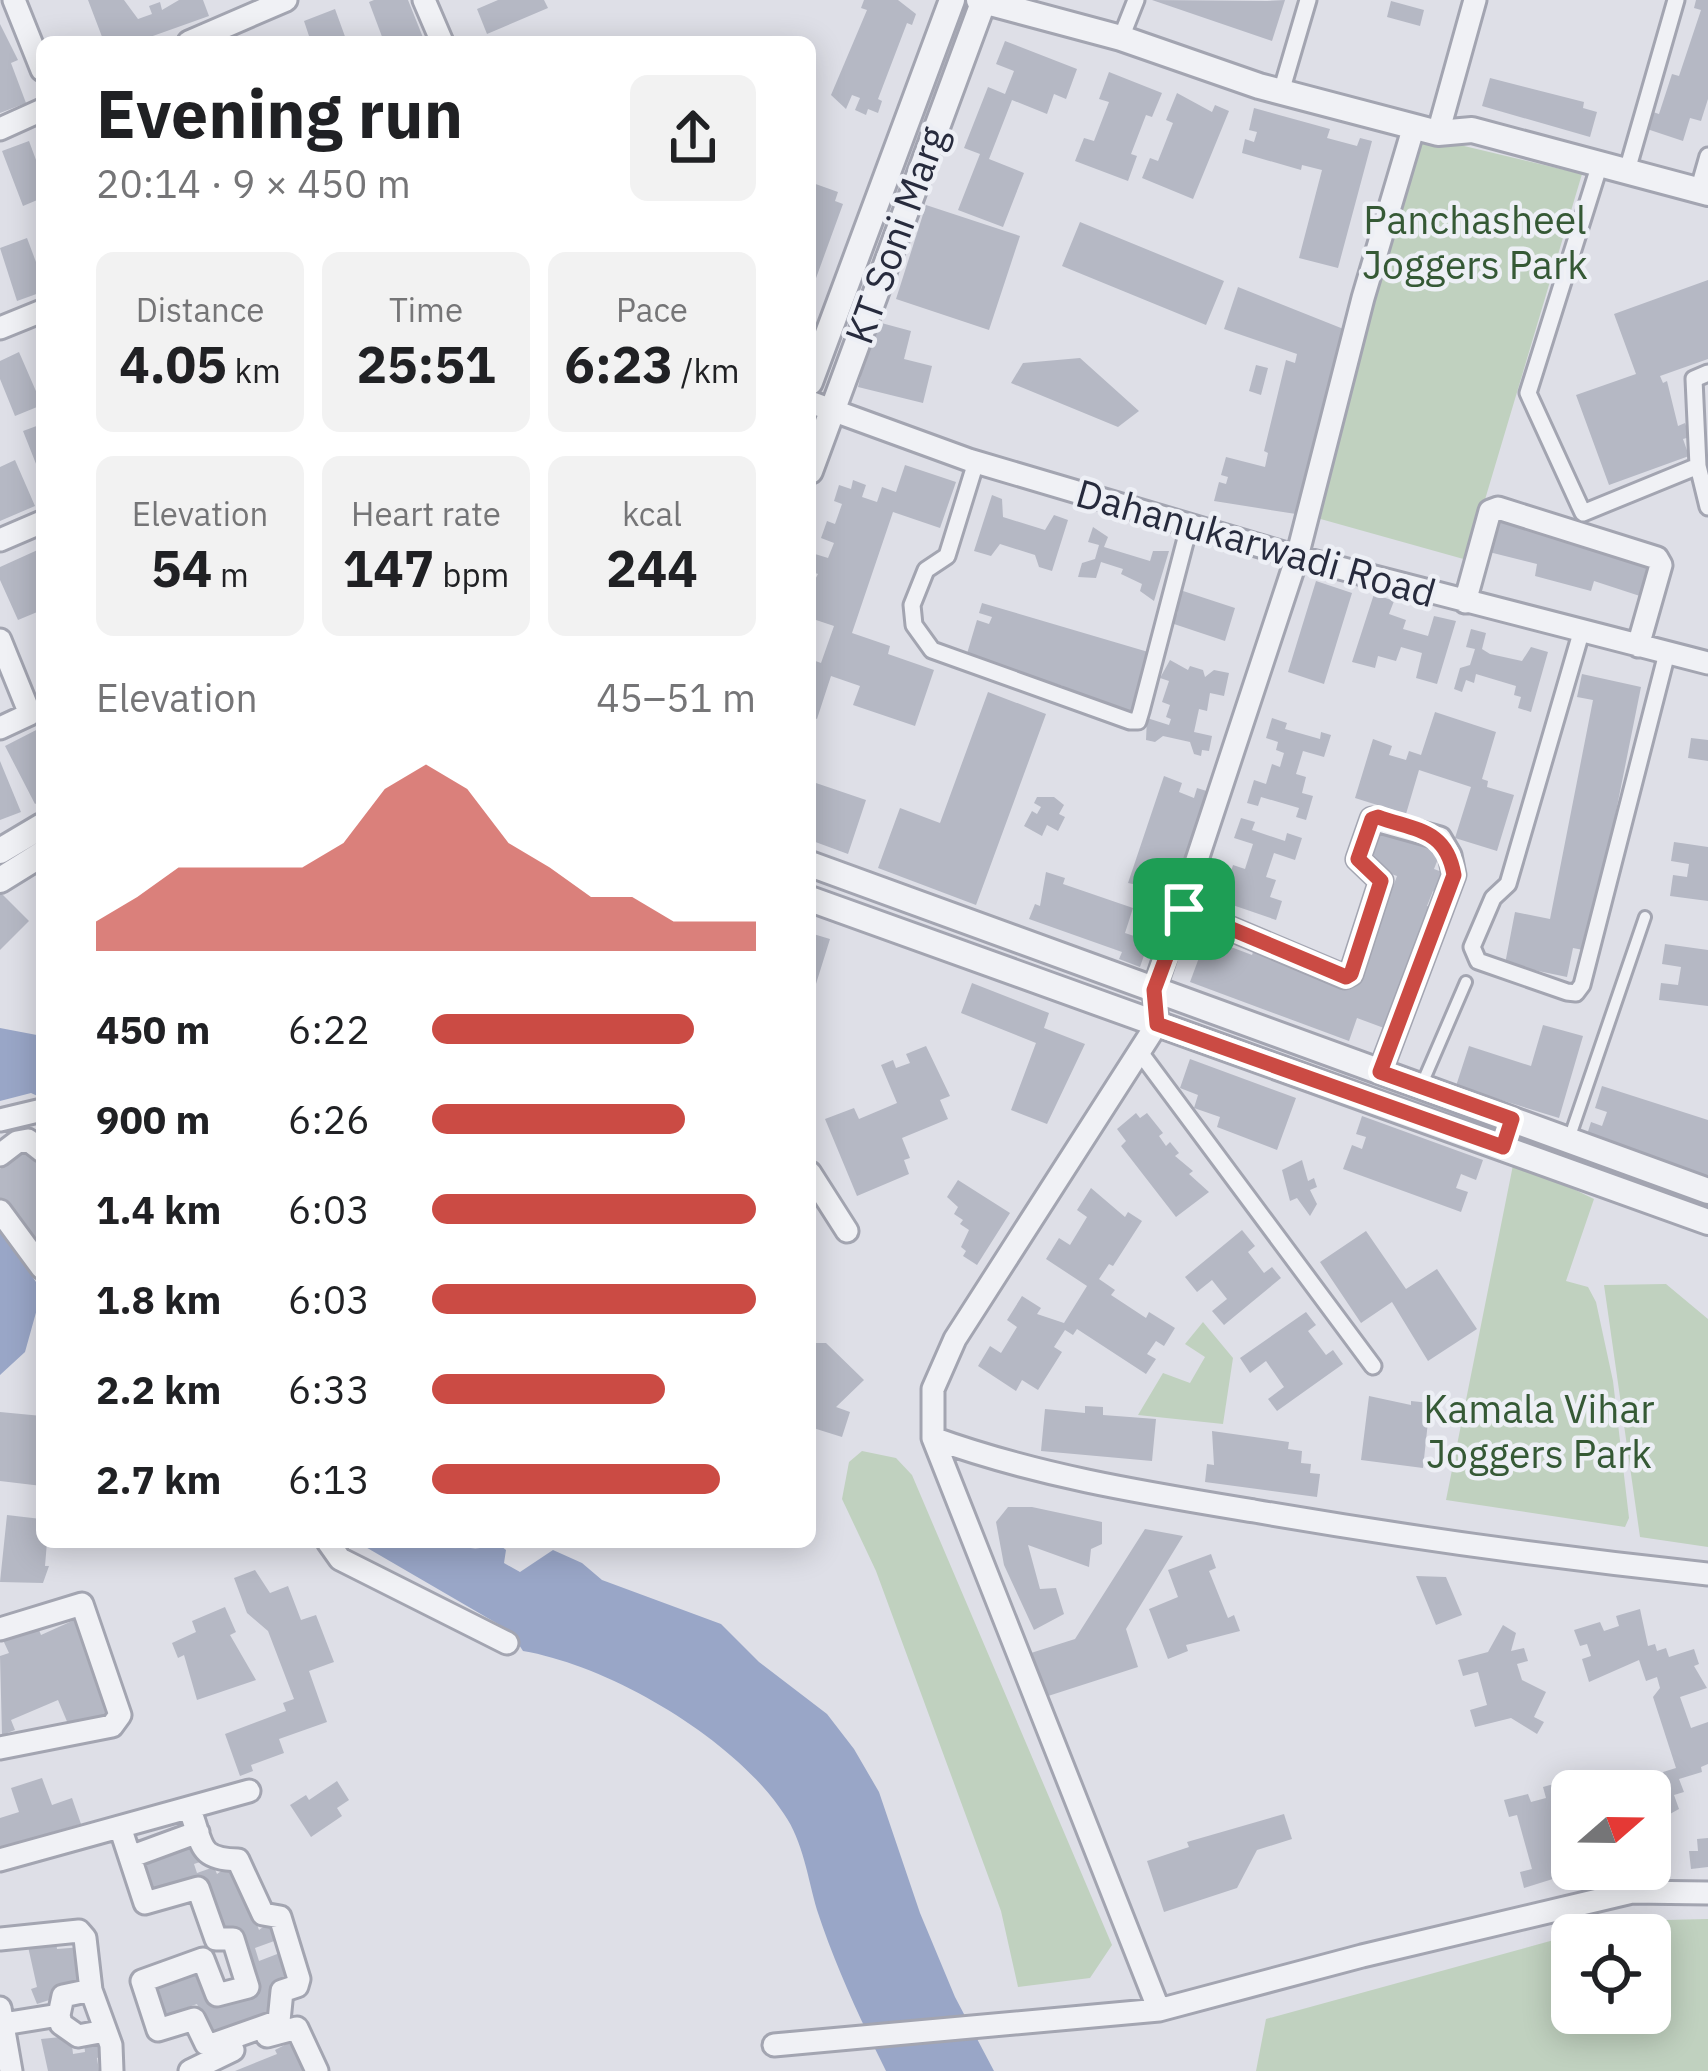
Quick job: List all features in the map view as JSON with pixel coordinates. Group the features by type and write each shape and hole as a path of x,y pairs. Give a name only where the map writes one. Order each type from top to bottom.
{"street":[{"path":"14,0 36,55"},
{"path":"204,36 286,0"},
{"path":"424,0 439,36"},
{"name":"KT Soni Marg","path":"816,366 952,0"},
{"path":"1121,38 1136,0"},
{"path":"1282,92 1308,0"},
{"path":"1159,2011 934,1438 933,1389 955,1339 1157,1024 1154,990 1297,557 1363,298 1474,0"},
{"path":"1626,174 1676,0"},
{"path":"982,1 1121,38 1282,92 1426,130 1472,130 1703,192 1708,156"},
{"name":"KT Soni Marg","path":"816,439 822,407 982,1"},
{"path":"0,129 36,113"},
{"path":"1598,167 1528,393 1583,513 1703,463"},
{"path":"0,328 36,313"},
{"path":"1708,373 1694,379 1708,507"},
{"name":"Dahanukarwadi Road","path":"822,407 976,462 1297,557 1708,663"},
{"path":"976,462 947,556 926,570 912,604 914,625 932,650 1130,722 1138,721 1190,523"},
{"path":"1465,602 1490,511 1498,508 1657,558 1661,565 1638,646"},
{"path":"0,540 36,524"},
{"path":"1581,633 1508,884 1493,898 1472,947 1478,961 1567,992 1576,993 1582,985 1667,653"},
{"path":"0,640 36,714 0,728"},
{"path":"1184,909 1346,977 1351,974 1381,881 1358,859 1372,819 1440,838 1454,875 1380,1072"},
{"path":"0,851 36,830"},
{"path":"0,880 36,858"},
{"path":"816,866 1708,1191"},
{"path":"816,901 1708,1222"},
{"path":"1139,1051 1373,1366"},
{"path":"0,1120 36,1111"},
{"path":"1503,1147 1512,1119"},
{"path":"0,1155 17,1142 28,1140 36,1146"},
{"path":"816,1182 847,1231"},
{"path":"0,1211 36,1260"},
{"path":"934,1438 1006,1464 1085,1483 1491,1551 1708,1574"},
{"path":"332,1548 340,1559 506,1643"},
{"path":"0,1630 82,1604 120,1714 112,1726 0,1748"},
{"path":"0,1860 249,1791"},
{"path":"120,1827 145,1903 198,1888 216,1939 233,1939 248,1987 217,1996 203,1959 145,1976 142,1981 158,2030 194,2019 206,2044 211,2045 280,2021 282,1991 297,1987 299,1979 280,1917 263,1914 244,1865 207,1856 189,1808"},
{"path":"130,1857 198,1832"},
{"path":"774,2045 1159,2011 1362,1956 1632,1892 1708,1893"},
{"path":"0,1939 80,1931 112,2071"},
{"path":"91,1990 63,1996 58,2015 61,2024 78,2036 105,2031"},
{"path":"11,2071 1,2016 58,2015"},
{"path":"190,2071 289,2027 297,2028 317,2071"}],"lane":[{"path":"1569,1139 1645,917"},
{"path":"1421,1087 1466,982"}],"green space":[{"name":"Panchasheel Joggers Park","path":"1418,135 1582,174 1467,560 1317,518"},
{"name":"Kamala Vihar Joggers Park","path":"1514,1160 1594,1199 1566,1281 1588,1287 1596,1302 1613,1381 1629,1518 1625,1527 1446,1500"},
{"path":"1666,1284 1708,1319 1708,1547 1640,1537 1604,1285"},
{"path":"1203,1322 1233,1358 1223,1424 1138,1415 1163,1373 1190,1383 1205,1357 1185,1344"},
{"path":"862,1451 896,1458 912,1475 1112,1945 1090,1978 1018,1987 1001,1911 876,1571 842,1499 849,1462"},
{"path":"1708,1919 1708,2071 1256,2071 1266,2019 1551,1941 1551,2034 1671,2034 1671,1920"}],"water":[{"path":"0,1028 36,1035 36,1095 0,1101"},
{"path":"0,1228 36,1282 36,1313 25,1352 0,1375"},
{"path":"367,1548 504,1548 504,1563 520,1572 553,1550 582,1563 602,1580 721,1624 759,1662 827,1714 854,1749 879,1792 920,1913 955,1997 994,2071 886,2071 832,1951 791,1825 762,1786 703,1733 668,1710 594,1672 523,1651 510,1631"}],"building":[{"path":"88,0 124,0 138,19 152,14 149,6 160,2 162,10 179,0 203,0 209,16 153,36 102,36"},
{"path":"408,0 422,36 382,36 369,2"},
{"path":"498,0 544,0 548,8 487,34 477,9"},
{"path":"864,0 898,0 916,14 912,25 907,23 878,99 882,101 878,113 868,109 866,115 855,110 860,98 852,95 846,109 831,95 867,10 861,8"},
{"path":"1152,0 1267,1 1285,0 1272,41"},
{"path":"1696,0 1708,0 1708,99 1701,121 1690,118 1683,141 1644,128 1650,111 1659,114 1672,74 1679,76 1701,10 1694,8"},
{"path":"1391,1 1424,10 1420,26 1387,17"},
{"path":"335,9 345,36 309,36 304,21"},
{"path":"0,24 18,60 11,63 26,103 0,113"},
{"path":"1005,41 1077,69 1066,99 1054,94 1047,114 1012,100 989,159 1024,173 1003,227 958,210 980,154 964,148 988,87 1005,94 1014,71 996,64"},
{"path":"1109,72 1162,93 1152,117 1146,115 1131,154 1137,156 1128,181 1075,161 1084,138 1094,141 1109,102 1099,99"},
{"path":"1490,78 1584,102 1583,108 1597,112 1590,137 1482,106"},
{"path":"1177,93 1212,112 1215,105 1229,111 1193,199 1142,178 1150,158 1158,161 1173,123 1166,120"},
{"path":"1254,108 1330,129 1327,138 1357,146 1360,138 1372,141 1338,268 1299,258 1322,170 1302,165 1301,170 1242,153 1245,139 1254,142 1257,132 1249,130"},
{"path":"29,141 36,160 36,201 23,206 2,151"},
{"path":"816,184 838,192 835,201 843,204 816,278"},
{"path":"926,205 1020,236 989,330 896,299"},
{"path":"1080,222 1224,281 1206,325 1062,266"},
{"path":"27,238 36,262 36,294 17,301 0,248"},
{"path":"1708,280 1708,359 1660,376 1663,383 1667,381 1678,426 1685,423 1690,437 1683,439 1689,456 1609,485 1576,395 1636,374 1614,314"},
{"path":"1238,287 1346,330 1296,514 1214,501 1219,482 1226,484 1228,477 1221,475 1226,457 1265,467 1268,453 1264,451 1286,360 1295,363 1297,354 1224,329"},
{"path":"874,321 911,331 904,359 932,366 923,403 858,387"},
{"path":"19,352 36,391 36,407 15,416 0,379 0,361"},
{"path":"1080,358 1139,411 1118,427 1011,383 1023,363"},
{"path":"1256,365 1268,368 1261,395 1249,391"},
{"path":"36,426 36,464 23,431"},
{"path":"15,460 35,506 0,521 0,467"},
{"path":"905,465 956,482 940,528 893,512 852,633 890,646 888,654 934,670 915,726 853,705 860,686 831,676 817,719 816,661 821,663 834,626 816,620 816,554 828,558 834,543 821,538 827,521 835,524 842,504 834,501 839,485 851,489 853,480 866,485 862,497 877,502 882,487 896,492"},
{"path":"992,495 1002,499 1003,517 1045,530 1054,515 1068,520 1052,571 1039,567 1035,555 1000,544 991,556 974,551"},
{"path":"1493,516 1656,562 1646,598 1594,581 1591,591 1535,576 1537,564 1481,550"},
{"path":"1093,527 1108,537 1104,547 1150,561 1153,551 1169,551 1154,601 1140,591 1142,584 1121,574 1123,569 1101,562 1096,578 1078,577 1082,563 1095,559 1099,545 1088,542"},
{"path":"36,551 36,612 18,620 0,580 0,567"},
{"path":"1316,581 1352,593 1324,684 1288,672"},
{"path":"1180,590 1235,608 1225,641 1168,622 1171,613 1177,615"},
{"path":"1374,594 1394,601 1389,614 1406,620 1403,629 1428,636 1434,616 1456,621 1437,684 1416,678 1422,653 1401,647 1396,661 1378,656 1375,668 1352,662"},
{"path":"982,603 1155,654 1137,717 1060,694 1063,686 966,657 977,620 989,624 992,617 979,613"},
{"path":"1471,629 1486,633 1482,649 1490,654 1522,661 1531,647 1548,652 1531,712 1518,708 1521,697 1514,695 1516,686 1476,674 1474,683 1466,680 1462,692 1454,689 1460,668 1470,665 1475,649 1466,647"},
{"path":"1170,660 1188,670 1190,666 1203,670 1205,677 1214,670 1229,673 1224,696 1210,693 1207,711 1199,709 1194,732 1212,736 1209,751 1202,750 1201,756 1194,754 1190,742 1163,736 1155,742 1146,740 1147,718 1169,725 1171,719 1166,717 1170,705 1162,702 1169,681 1160,678"},
{"path":"1582,674 1641,687 1588,951 1573,948 1567,977 1505,964 1515,912 1550,919 1593,700 1577,697"},
{"path":"988,692 1046,714 976,905 878,868 900,808 940,823"},
{"path":"1435,712 1496,732 1482,779 1488,781 1487,787 1514,795 1497,851 1455,838 1471,787 1419,770 1406,814 1355,798 1373,739 1392,746 1389,755 1406,760 1409,751 1421,755"},
{"path":"1272,718 1287,723 1285,729 1320,739 1321,732 1331,735 1324,757 1303,751 1296,774 1306,777 1302,793 1313,796 1306,820 1296,817 1299,808 1261,797 1258,806 1247,803 1254,780 1266,784 1272,764 1280,767 1284,753 1276,750 1278,742 1266,738"},
{"path":"36,730 35,804 5,746"},
{"path":"1691,738 1708,740 1708,761 1688,758"},
{"path":"0,761 21,812 0,820"},
{"path":"1164,776 1182,783 1179,792 1194,798 1197,788 1213,793 1178,920 1155,912 1162,890 1128,883"},
{"path":"816,783 866,800 848,854 816,842"},
{"path":"1037,797 1054,797 1064,805 1059,814 1065,817 1058,831 1047,825 1042,836 1024,826 1032,811 1037,814 1041,807 1034,803"},
{"path":"1241,818 1255,822 1252,830 1285,841 1287,833 1302,838 1295,860 1274,853 1266,877 1276,880 1270,897 1282,901 1276,920 1215,899 1233,865 1245,869 1253,844 1234,838"},
{"path":"1380,822 1443,846 1434,869 1453,876 1446,895 1433,891 1427,906 1437,909 1392,1031 1357,1018 1349,1041 1190,982 1200,955 1179,947 1194,921 1235,936 1231,947 1252,955 1256,944 1356,986 1397,876 1364,864"},
{"path":"1674,842 1708,847 1708,901 1670,896 1673,875 1687,877 1689,864 1671,861"},
{"path":"1046,872 1065,878 1063,884 1133,908 1125,933 1149,941 1140,967 1119,959 1122,952 1029,919 1035,904 1040,906"},
{"path":"0,892 29,921 0,950"},
{"path":"816,935 830,939 816,984"},
{"path":"1665,944 1708,950 1708,1006 1659,1000 1661,983 1678,985 1681,967 1662,964"},
{"path":"972,983 1049,1013 1044,1028 1085,1044 1047,1124 1011,1110 1036,1043 961,1013"},
{"path":"1543,1025 1583,1036 1559,1118 1456,1086 1469,1046 1531,1066"},
{"path":"926,1046 950,1096 940,1100 948,1119 902,1138 910,1158 904,1160 909,1174 857,1196 825,1119 854,1108 859,1119 897,1103 881,1065 893,1060 896,1068 910,1063 906,1054"},
{"path":"1190,1059 1296,1098 1277,1150 1217,1127 1220,1117 1194,1108 1198,1095 1180,1088"},
{"path":"1602,1086 1708,1120 1708,1181 1585,1141 1591,1122 1602,1126 1607,1112 1595,1108"},
{"path":"1136,1113 1140,1118 1147,1113 1163,1133 1159,1136 1166,1146 1170,1142 1179,1153 1175,1156 1193,1171 1189,1174 1209,1192 1176,1217 1121,1146 1126,1141 1117,1129"},
{"path":"1362,1116 1483,1160 1476,1180 1461,1174 1456,1188 1468,1192 1461,1212 1343,1169 1352,1145 1362,1149 1366,1137 1356,1134"},
{"path":"29,1148 36,1158 36,1251 0,1200 0,1169"},
{"path":"1302,1160 1308,1181 1314,1178 1317,1187 1310,1190 1317,1204 1310,1216 1297,1198 1290,1201 1282,1170"},
{"path":"958,1180 1010,1213 977,1265 963,1256 966,1251 961,1247 969,1230 960,1224 963,1220 954,1214 958,1207 947,1197"},
{"path":"1091,1188 1125,1217 1128,1212 1142,1221 1099,1279 1115,1290 1111,1295 1146,1318 1149,1312 1175,1328 1164,1346 1156,1341 1147,1354 1156,1359 1146,1374 1077,1329 1073,1335 1065,1330 1054,1347 1062,1352 1038,1390 1022,1380 1016,1391 978,1366 990,1346 1001,1353 1017,1327 1007,1320 1022,1296 1041,1308 1037,1314 1064,1323 1087,1286 1046,1259 1059,1238 1070,1245 1087,1217 1077,1210"},
{"path":"1242,1230 1255,1246 1248,1252 1264,1273 1272,1267 1281,1278 1224,1325 1212,1311 1227,1299 1212,1280 1197,1292 1185,1277"},
{"path":"1366,1231 1406,1289 1437,1269 1477,1329 1428,1361 1392,1302 1361,1323 1320,1262"},
{"path":"1306,1312 1316,1325 1308,1331 1326,1355 1333,1350 1343,1364 1277,1411 1268,1399 1284,1387 1266,1361 1250,1373 1240,1358"},
{"path":"816,1343 826,1343 864,1380 836,1407 850,1412 842,1437 816,1429"},
{"path":"1369,1396 1411,1405 1411,1401 1430,1403 1423,1468 1361,1460"},
{"path":"1085,1406 1103,1407 1103,1415 1156,1419 1152,1461 1041,1451 1045,1409 1085,1413"},
{"path":"0,1412 36,1415 36,1485 0,1481"},
{"path":"1212,1431 1289,1442 1288,1449 1302,1451 1301,1463 1311,1464 1310,1473 1320,1474 1317,1497 1205,1482 1207,1464 1214,1465"},
{"path":"1008,1507 1032,1507 1102,1522 1102,1544 1091,1549 1089,1567 1028,1545 1040,1589 1056,1588 1064,1614 1034,1630 1004,1565 996,1522"},
{"path":"7,1515 36,1518 36,1548 46,1548 45,1566 49,1566 43,1583 0,1582"},
{"path":"1145,1529 1183,1536 1126,1629 1138,1667 1045,1697 1031,1653 1075,1639"},
{"path":"1211,1554 1216,1568 1209,1571 1228,1618 1234,1615 1240,1631 1186,1645 1188,1651 1168,1659 1149,1609 1178,1597 1168,1570"},
{"path":"255,1570 270,1593 288,1586 301,1620 316,1615 334,1662 309,1671 327,1722 279,1739 284,1753 251,1765 253,1771 240,1776 225,1734 286,1711 283,1703 294,1699 268,1631 247,1613 234,1578"},
{"path":"1416,1576 1446,1577 1462,1615 1436,1625"},
{"path":"225,1607 236,1632 230,1635 256,1680 197,1700 184,1655 178,1658 172,1643 196,1632 192,1621"},
{"path":"1640,1609 1648,1646 1655,1644 1657,1651 1666,1648 1669,1657 1694,1649 1699,1664 1694,1666 1707,1688 1680,1697 1691,1728 1708,1722 1708,1764 1701,1767 1702,1772 1679,1779 1684,1792 1674,1795 1679,1809 1671,1813 1670,1770 1676,1768 1653,1697 1660,1688 1657,1677 1646,1681 1639,1660 1589,1682 1582,1659 1591,1656 1587,1644 1580,1646 1574,1630 1600,1622 1604,1631 1619,1626 1616,1616"},
{"path":"80,1611 120,1717 71,1731 58,1700 11,1720 15,1730 2,1735 0,1656 9,1653 3,1640 37,1625 41,1635 72,1621 70,1615"},
{"path":"1503,1625 1516,1633 1511,1651 1524,1648 1528,1661 1517,1664 1522,1680 1546,1692 1534,1717 1544,1722 1537,1734 1511,1718 1475,1727 1470,1710 1487,1705 1478,1672 1463,1676 1458,1660 1488,1652"},
{"path":"42,1778 52,1805 72,1798 81,1824 0,1847 0,1818 19,1812 11,1788"},
{"path":"337,1781 349,1800 337,1808 342,1816 311,1837 290,1805 306,1795 309,1800"},
{"path":"1551,1785 1551,1880 1524,1888 1520,1872 1532,1869 1517,1815 1509,1817 1504,1800 1528,1794 1531,1802 1546,1798 1543,1787"},
{"path":"1284,1814 1292,1839 1257,1850 1237,1888 1164,1912 1147,1861 1189,1847 1187,1842"},
{"path":"1708,1838 1708,1867 1691,1869 1689,1851 1698,1851 1697,1839"},
{"path":"196,1841 203,1861 194,1864 197,1873 214,1867 217,1874 234,1862 259,1930 274,1919 277,1940 255,1948 259,1961 285,1951 296,1981 270,1990 280,2016 211,2041 197,2004 174,2012 178,2022 163,2027 146,1981 204,1966 212,2005 260,1987 239,1929 220,1936 200,1882 149,1901 135,1863 157,1855 159,1859"},
{"path":"56,1939 57,1949 83,1947 83,1989 37,2004 27,1942"},
{"path":"71,2036 73,2054 85,2052 84,2042 105,2041 106,2055 97,2058 99,2071 48,2071 41,2039"},
{"path":"296,2039 312,2071 235,2071 277,2054 275,2050"}],"route":[{"path":"1372,819 1440,838 1454,875 1380,1072 1512,1119 1503,1147 1157,1024 1154,990 1184,909 1346,977 1351,974 1381,881 1358,859 1372,819"}]}
